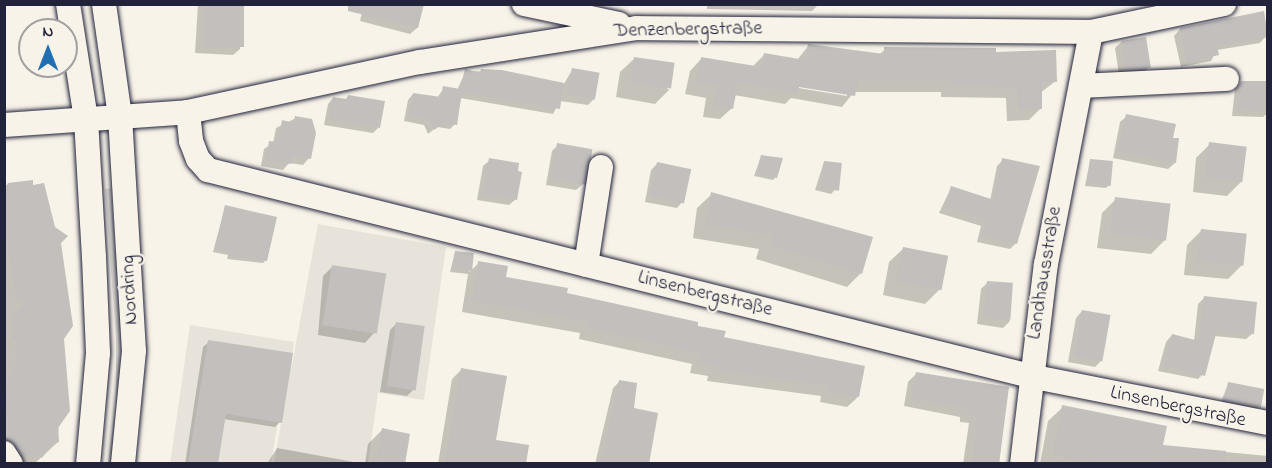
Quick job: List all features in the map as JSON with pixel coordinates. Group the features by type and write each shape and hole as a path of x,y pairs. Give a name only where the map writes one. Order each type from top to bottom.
{"street":[{"name":"Nordring","path":"68,4 86,119 98,353 88,464"},
{"name":"Nordring","path":"104,4 120,116 134,351 123,464"},
{"name":"Denzenbergstraße","path":"120,116 188,112 420,62 636,28 1091,33 1224,4"},
{"path":"534,43 526,5 636,28"},
{"name":"Landhausstraße","path":"1022,464 1030,376 1059,184 1082,86 1091,33"},
{"path":"1082,86 1227,79"},
{"name":"Linsenbergstraße","path":"188,112 191,141 198,159 208,170 1030,376 1268,423"},
{"path":"4,125 120,116"},
{"path":"586,264 601,167"},
{"path":"4,453 11,464"}],"shaded area":[{"path":"111,188 123,352 115,464 108,463 116,406 116,338 105,189"},
{"path":"318,224 446,247 424,400 378,393 368,463 274,463 281,423 278,422 271,463 170,464 190,325 294,342 291,370"}],"building":[{"path":"204,4 244,4 244,47 204,47"},
{"path":"348,4 424,4 418,28 348,11"},
{"path":"1264,11 1268,37 1217,46 1219,55 1187,62 1180,28"},
{"path":"1146,37 1151,68 1126,72 1121,41"},
{"path":"808,44 884,54 884,47 996,48 996,52 1056,50 1057,82 1042,82 1042,109 1018,110 1017,87 952,86 952,81 858,81 855,96 799,87 798,93 738,83 733,109 714,105 717,86 696,83 701,57 761,67 764,53 805,60"},
{"path":"634,57 675,63 671,88 630,83"},
{"path":"572,68 600,73 595,99 567,95"},
{"path":"465,69 480,73 481,69 502,70 564,83 560,109 462,92 457,125 444,123 434,130 429,120 409,116 413,93 441,97 443,86 460,89"},
{"path":"1241,81 1268,81 1268,111 1237,110"},
{"path":"348,95 385,101 380,128 329,119 333,97 347,99"},
{"path":"1126,114 1176,124 1173,138 1179,138 1176,163 1118,151"},
{"path":"295,116 312,119 316,133 311,159 292,156 291,164 266,160 269,141 278,142 282,120 294,123"},
{"path":"1209,142 1247,147 1242,182 1205,178"},
{"path":"557,143 592,149 586,185 551,178"},
{"path":"761,155 783,158 777,178 756,173"},
{"path":"489,158 519,163 518,171 522,172 517,200 483,194"},
{"path":"1002,158 1040,166 1017,244 982,236 986,220 944,207 951,186 994,200"},
{"path":"1090,159 1113,161 1111,186 1088,184"},
{"path":"824,161 842,163 839,191 821,189"},
{"path":"657,162 691,169 684,204 650,196"},
{"path":"33,180 33,185 44,183 55,227 68,236 61,243 73,326 64,339 70,411 58,428 59,442 52,444 42,458 36,453 33,458 22,454 11,441 4,393 18,357 13,352 19,343 11,338 17,330 9,324 26,301 17,302 4,224 4,189 8,183"},
{"path":"711,192 873,237 862,274 769,245 772,235 706,225"},
{"path":"1115,197 1171,204 1166,241 1110,234"},
{"path":"225,205 277,217 267,261 229,256 230,252 215,249"},
{"path":"1201,229 1247,234 1243,266 1198,261"},
{"path":"903,247 948,256 941,290 896,281"},
{"path":"455,251 474,253 472,271 453,269"},
{"path":"478,261 508,266 506,277 568,288 567,293 698,322 698,326 726,331 724,337 865,366 859,397 829,392 831,386 717,370 718,366 700,362 702,354 589,328 590,322 472,301"},
{"path":"332,265 386,274 377,334 322,325"},
{"path":"987,281 1013,283 1010,320 984,318"},
{"path":"1204,296 1257,302 1254,334 1217,330 1205,376 1163,366 1172,334 1199,341"},
{"path":"1082,310 1111,315 1102,361 1074,356"},
{"path":"396,322 425,326 416,390 387,386"},
{"path":"208,340 293,353 282,423 226,414 218,464 188,464"},
{"path":"461,368 507,376 496,440 529,445 526,464 445,464"},
{"path":"916,372 1009,387 999,464 973,464 977,415 967,415 968,409 911,398"},
{"path":"619,380 637,383 634,408 658,413 649,464 596,464 604,451"},
{"path":"1228,382 1264,389 1261,408 1224,401"},
{"path":"1062,405 1167,426 1163,445 1226,451 1225,464 1102,460 1097,464 1053,455"},
{"path":"382,428 410,434 405,464 376,464"}]}
